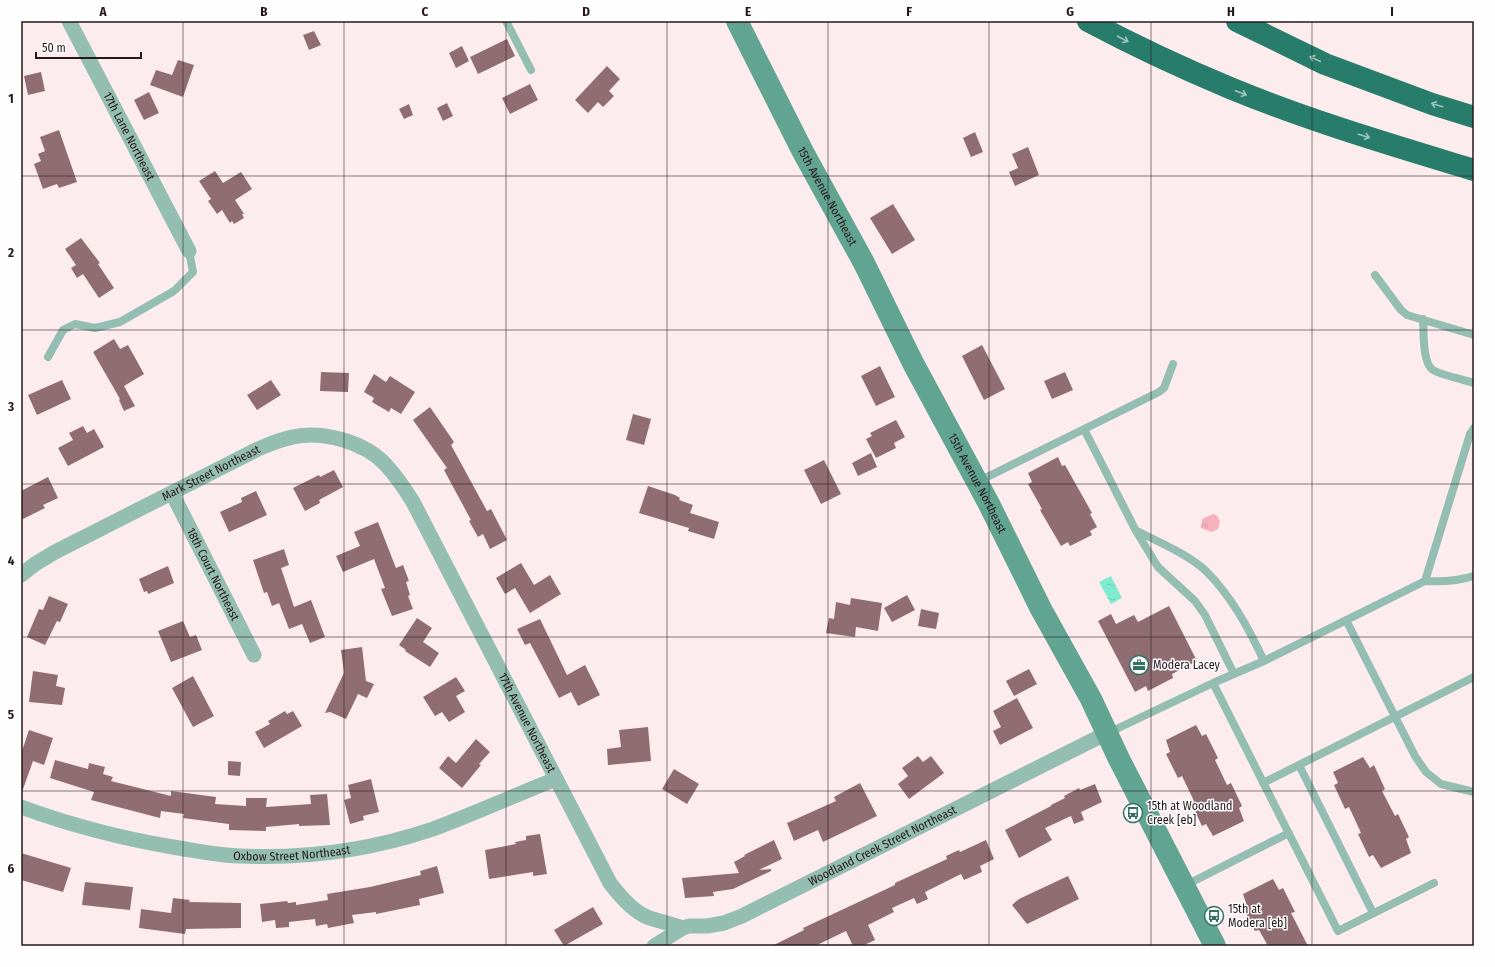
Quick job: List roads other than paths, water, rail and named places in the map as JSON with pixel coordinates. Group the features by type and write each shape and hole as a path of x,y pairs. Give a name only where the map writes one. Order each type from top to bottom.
{"highway":[{"path":"1088,21 1131,44 1231,89 1335,127 1474,170"},
{"path":"1237,21 1325,64 1432,104 1474,117"}],"street":[{"name":"17th Lane Northeast","path":"69,21 189,251"},
{"name":"15th Avenue Northeast","path":"737,21 804,152 864,263 913,363 1041,609 1091,699 1215,946"},
{"name":"Mark Street Northeast","path":"21,575 35,564 55,552 258,449 283,439 306,435 317,435 338,438 359,445 385,464 402,484"},
{"name":"17th Avenue Northeast","path":"402,484 413,502 610,883 630,905 646,916 683,928"},
{"name":"18th Court Northeast","path":"172,493 254,655"},
{"name":"Woodland Creek Street Northeast","path":"654,946 683,928 718,924 742,916 1107,733"},
{"name":"Oxbow Street Northeast","path":"21,808 59,822 131,840 199,852 238,856 276,856 338,851 386,842 432,829 556,779"}],"lane":[{"path":"506,21 531,70"},
{"path":"48,357 63,330 75,324 95,328 120,322 174,291 193,272 189,251"},
{"path":"1375,275 1401,310 1407,315 1474,335"},
{"path":"1423,319 1425,355 1432,370 1474,383"},
{"path":"976,482 1164,388 1173,364"},
{"path":"1425,581 1470,434 1474,428"},
{"path":"1084,429 1136,531 1158,567 1195,601 1205,615 1234,674"},
{"path":"1136,531 1175,550 1206,571 1230,600 1247,626 1264,661"},
{"path":"1107,733 1213,683 1264,661 1425,581 1448,582 1474,576"},
{"path":"1346,620 1415,756 1426,772 1441,784 1467,792 1474,792"},
{"path":"1264,783 1474,677"},
{"path":"1213,683 1338,931 1434,883"},
{"path":"1299,765 1373,913"},
{"path":"1184,886 1289,833"}],"water":[{"path":"1111,576 1122,598 1111,604 1099,582"}],"place":[{"name":"Modera Lacey","path":"1139,665"},
{"name":"15th at Woodland Creek [eb]","path":"1133,813"},
{"name":"15th at Modera [eb]","path":"1214,916"}]}
